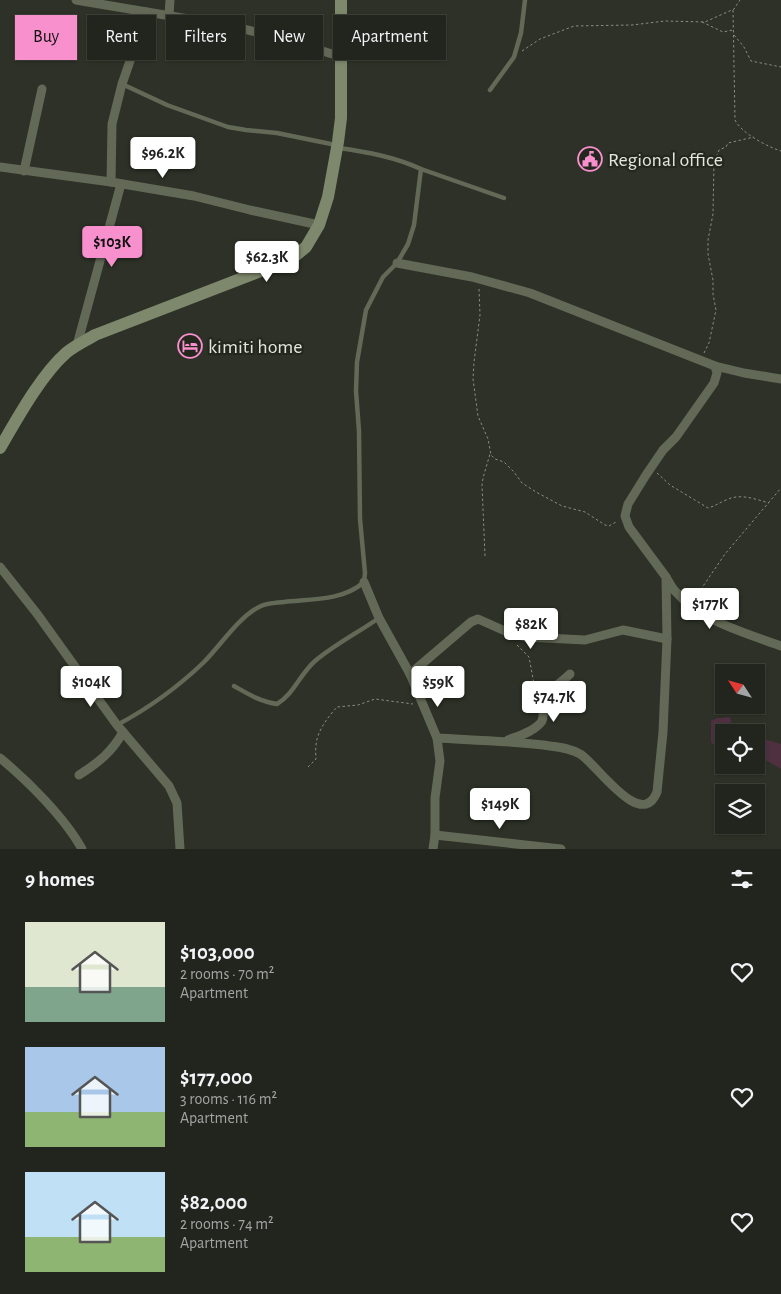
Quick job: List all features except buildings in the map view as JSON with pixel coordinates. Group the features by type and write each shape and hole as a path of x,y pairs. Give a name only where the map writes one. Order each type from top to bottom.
{"street":[{"path":"76,0 169,15 170,0"},
{"path":"341,0 341,15"},
{"path":"111,182 112,124 122,84 147,12"},
{"path":"245,29 333,54"},
{"path":"0,448 32,395 56,363 77,345 95,335 279,264 295,256 306,247 319,225 328,197 338,147 341,118 342,60"},
{"path":"24,171 42,89"},
{"path":"0,167 111,182 194,196 319,225"},
{"path":"77,345 121,184"},
{"path":"397,263 478,278 530,293 716,366 744,373 781,378"},
{"path":"716,366 717,373 714,383 676,437 651,468 628,504 625,516 629,527 677,594 690,605 707,616 733,628 781,646"},
{"path":"0,567 38,615 120,729 175,795 180,849"},
{"path":"437,738 508,741 560,747 575,751 586,758 628,799 638,804 655,799 667,639 666,577"},
{"path":"364,582 379,618 410,674 437,738 440,761 433,849"},
{"path":"410,674 475,620 482,620 505,631 525,637 574,641 623,630 667,639"},
{"path":"508,741 534,728 541,722 545,697 570,674"},
{"path":"79,775 106,756 116,745 120,729"},
{"path":"1,763 48,805 64,823 82,849"},
{"path":"435,835 561,849"}],"lane":[{"path":"490,90 514,57 521,34 525,0"},
{"path":"122,84 167,105 228,127 277,133 382,156 410,164 504,198"},
{"path":"120,729 175,687 204,661 248,615 261,606 272,603 329,597 348,592 364,582 365,573 360,520 359,431 356,391 357,362 366,310 383,278 397,263 408,244 414,225 421,169"},
{"path":"234,686 254,697 277,704 292,692 306,670 315,661 379,618"}],"path":[{"path":"514,57 540,39 574,26 632,25 665,21 702,22 712,20 733,10 740,0"},
{"path":"733,10 735,120 739,126 754,137 781,151"},
{"path":"702,22 723,32 733,30"},
{"path":"733,34 744,47 751,61 781,67"},
{"path":"700,360 708,347 716,310 708,254 708,240 713,214 714,163 719,150 726,147 728,142 754,137"},
{"path":"478,278 480,315 474,362 474,379 478,416 488,439 490,453 482,485 485,556"},
{"path":"490,453 495,459 511,468 522,483 562,506 585,512 609,526 625,516"},
{"path":"651,468 670,485 708,508 734,497 750,498 769,503"},
{"path":"690,605 725,554 781,488"},
{"path":"505,631 529,657 536,694 542,707"},
{"path":"308,767 316,759 316,744 319,735 337,707 358,705 375,699 424,705"}],"shaded area":[{"path":"730,717 732,724 715,724 715,746 711,742 711,721"},
{"path":"765,739 781,744 781,769 765,760"}],"place":[{"name":"Regional office","path":"590,159"},
{"name":"kimiti home","path":"190,346"}]}
